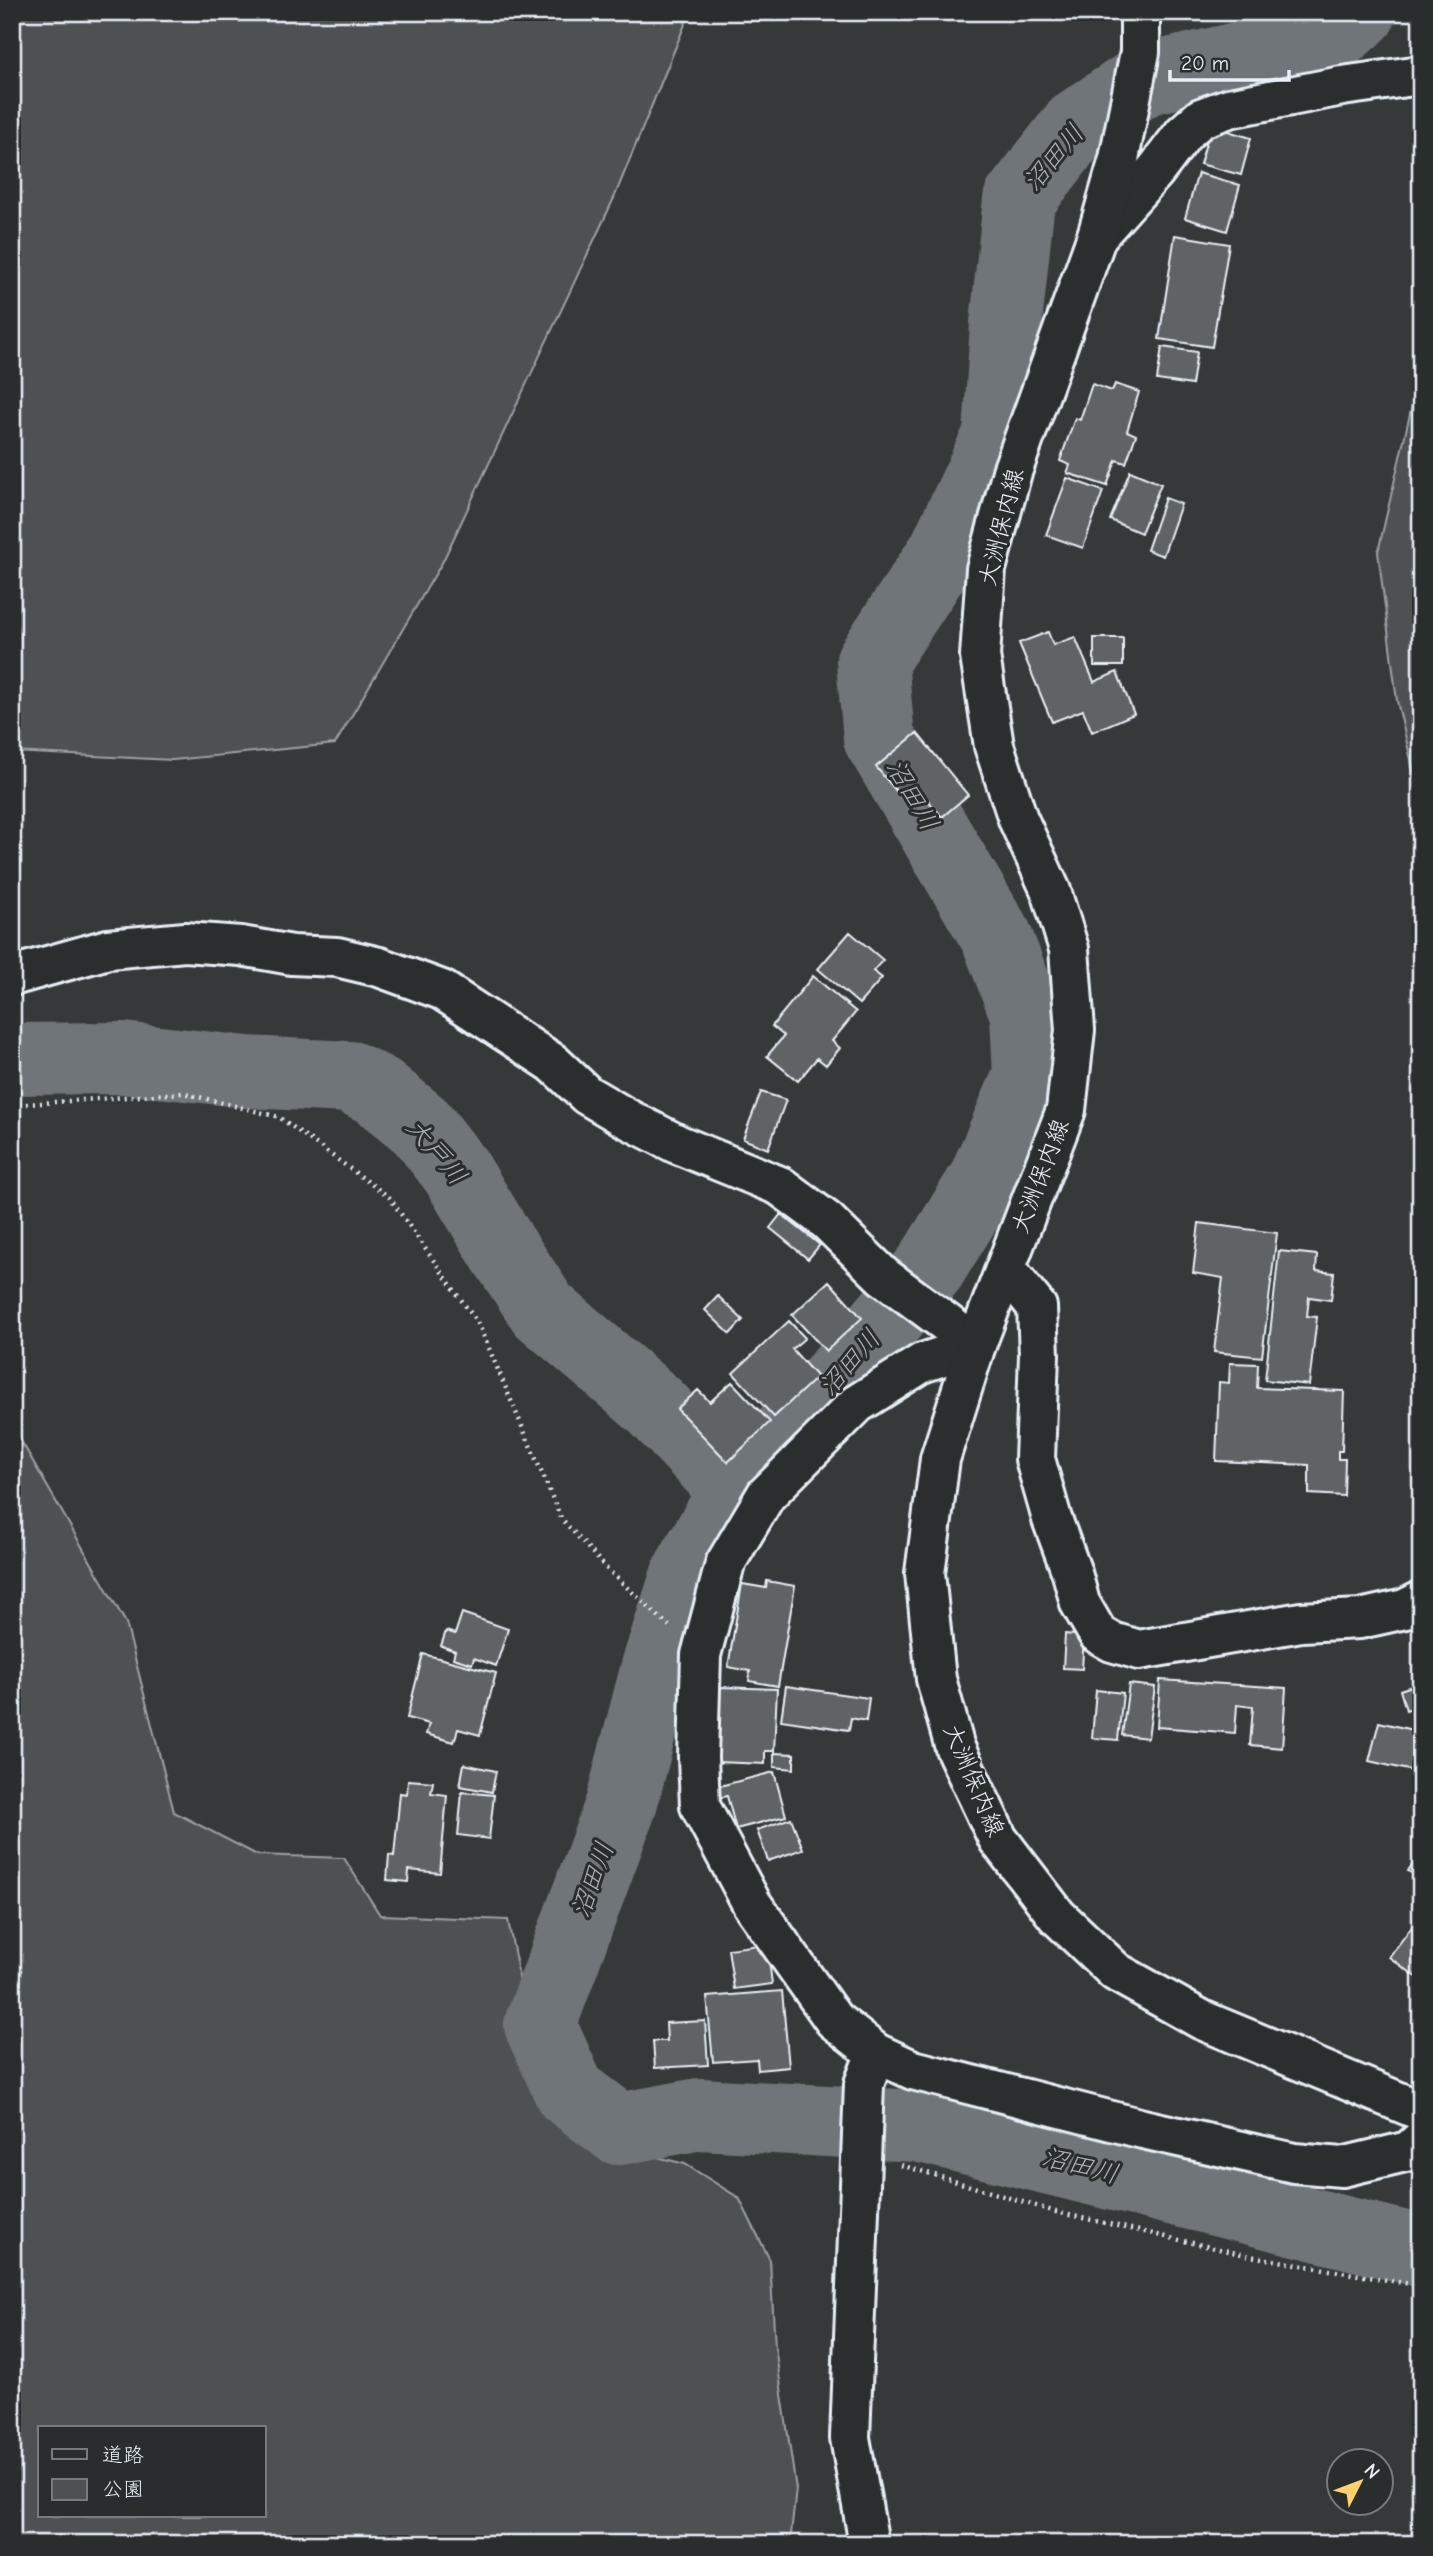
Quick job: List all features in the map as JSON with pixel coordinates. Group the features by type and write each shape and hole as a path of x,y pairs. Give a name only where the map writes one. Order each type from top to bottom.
{"street":[{"name":"大洲保内線","path":"1140,12 1140,52 1119,159 1097,236 1012,472 986,569 980,656 994,746 1018,819 1051,891 1069,949 1075,1030 1066,1110 976,1345 940,1458 925,1573 939,1690 955,1748 998,1839 1057,1916 1116,1972 1202,2020 1421,2112"},
{"path":"1097,236 1156,170 1184,133 1201,118 1229,108 1407,77 1421,51"},
{"path":"12,976 108,949 185,942 241,946 292,955 337,957 379,967 442,990 553,1063 587,1095 628,1119 677,1144 780,1186 827,1221 883,1276 976,1345"},
{"path":"1006,1269 1037,1307 1039,1355 1035,1459 1080,1603 1098,1634 1112,1643 1139,1650 1301,1622 1360,1619 1405,1609 1421,1601"},
{"path":"869,2544 850,2438 860,2152 870,2068 752,1904 700,1806 698,1757 701,1655 725,1564 766,1494 857,1404 922,1363 976,1345"},
{"path":"870,2068 913,2070 1143,2129 1294,2163 1342,2167 1409,2151 1421,2140"}],"path":[{"path":"12,1105 183,1093 279,1117 389,1197 479,1325 561,1518 607,1569 701,1655"},
{"path":"12,1958 21,1971 16,2028 12,2033"},
{"path":"860,2152 1056,2212 1250,2256 1421,2286"}],"green space":[{"path":"12,12 690,12 614,198 443,561 335,744 173,760 12,752"},
{"path":"1421,388 1421,802 1397,701 1378,552 1412,405"},
{"path":"12,1432 20,1439 126,1623 174,1812 257,1855 344,1858 380,1915 508,1920 538,2076 605,2144 685,2164 739,2198 770,2260 775,2347 796,2489 790,2544 12,2544"}],"building":[{"path":"1211,126 1251,138 1241,175 1200,164"},
{"path":"1198,173 1240,185 1227,231 1185,218"},
{"path":"1175,235 1229,244 1212,347 1159,339"},
{"path":"1162,347 1197,352 1192,385 1157,380"},
{"path":"1092,384 1112,391 1115,384 1139,392 1127,431 1136,435 1126,463 1116,460 1107,486 1067,473 1070,465 1060,461 1075,418 1080,420"},
{"path":"1130,471 1161,484 1141,533 1110,520"},
{"path":"1067,478 1103,491 1083,548 1046,535"},
{"path":"1165,498 1181,504 1163,556 1147,550"},
{"path":"1048,632 1053,645 1075,637 1094,682 1117,672 1134,714 1092,732 1083,710 1052,722 1019,643"},
{"path":"1094,638 1123,638 1123,666 1094,666"},
{"path":"917,733 968,795 942,817 917,787 903,799 876,767"},
{"path":"850,932 883,960 873,971 882,978 859,1004 818,969"},
{"path":"813,976 856,1012 832,1041 840,1048 826,1065 817,1058 798,1081 767,1056 784,1036 772,1026"},
{"path":"761,1092 786,1100 768,1149 743,1139"},
{"path":"781,1214 820,1245 808,1259 770,1228"},
{"path":"1199,1223 1277,1233 1262,1357 1214,1352 1223,1278 1193,1273"},
{"path":"1279,1251 1317,1255 1316,1271 1334,1273 1331,1300 1309,1297 1307,1316 1317,1317 1309,1385 1265,1380"},
{"path":"829,1281 862,1318 826,1351 792,1315"},
{"path":"718,1296 743,1320 730,1334 705,1310"},
{"path":"789,1321 805,1338 792,1349 817,1377 774,1417 733,1373"},
{"path":"1230,1363 1258,1364 1257,1388 1344,1391 1342,1451 1338,1451 1338,1459 1345,1459 1344,1496 1309,1494 1309,1465 1216,1461 1219,1382 1229,1383"},
{"path":"732,1382 770,1422 728,1462 677,1409 698,1390 710,1402"},
{"path":"767,1581 795,1586 778,1686 749,1681 750,1671 728,1667 742,1584 766,1588"},
{"path":"462,1613 508,1629 496,1666 474,1658 472,1664 453,1658 455,1651 441,1646 446,1631 455,1634"},
{"path":"1065,1634 1084,1636 1082,1669 1063,1668"},
{"path":"423,1654 496,1673 480,1735 458,1729 454,1742 426,1734 429,1724 407,1718"},
{"path":"1160,1680 1286,1688 1282,1748 1250,1745 1253,1707 1237,1705 1235,1733 1157,1727"},
{"path":"1421,1683 1421,1705 1406,1710 1400,1690"},
{"path":"1129,1684 1155,1687 1148,1738 1122,1735"},
{"path":"786,1686 869,1698 866,1721 851,1718 849,1730 781,1720"},
{"path":"719,1687 777,1689 774,1751 765,1751 765,1764 717,1762"},
{"path":"1096,1690 1123,1693 1118,1740 1092,1738"},
{"path":"1379,1722 1421,1732 1421,1773 1369,1761"},
{"path":"774,1753 794,1754 794,1769 774,1767"},
{"path":"464,1764 496,1771 492,1792 460,1786"},
{"path":"774,1772 786,1816 736,1829 727,1796 719,1798 716,1787"},
{"path":"408,1780 433,1782 431,1793 447,1795 440,1873 409,1870 408,1882 387,1880 389,1855 394,1856 400,1793 407,1794"},
{"path":"462,1792 494,1795 489,1839 458,1835"},
{"path":"791,1818 803,1849 768,1861 757,1830"},
{"path":"1421,1851 1421,1879 1408,1871"},
{"path":"1418,1919 1421,1922 1421,1980 1389,1957"},
{"path":"767,1944 772,1984 734,1989 728,1949"},
{"path":"782,1991 789,2067 758,2070 757,2059 713,2062 707,1997"},
{"path":"705,2021 708,2065 655,2068 653,2041 667,2041 666,2023"}],"waterway":[{"name":"沼田川","path":"1361,12 1335,35 1144,80 1077,125 1019,200 1006,324 999,435 944,552 872,661 879,738 997,938 1026,1014 1029,1076 983,1182 930,1268 853,1361 735,1490 687,1574 657,1667 621,1805 540,2025 570,2092 619,2129 700,2114 918,2126 1421,2251"},
{"name":"大戸川","path":"12,1059 123,1058 247,1072 350,1077 378,1091 421,1126 456,1171 543,1310 655,1406 735,1490"}]}
